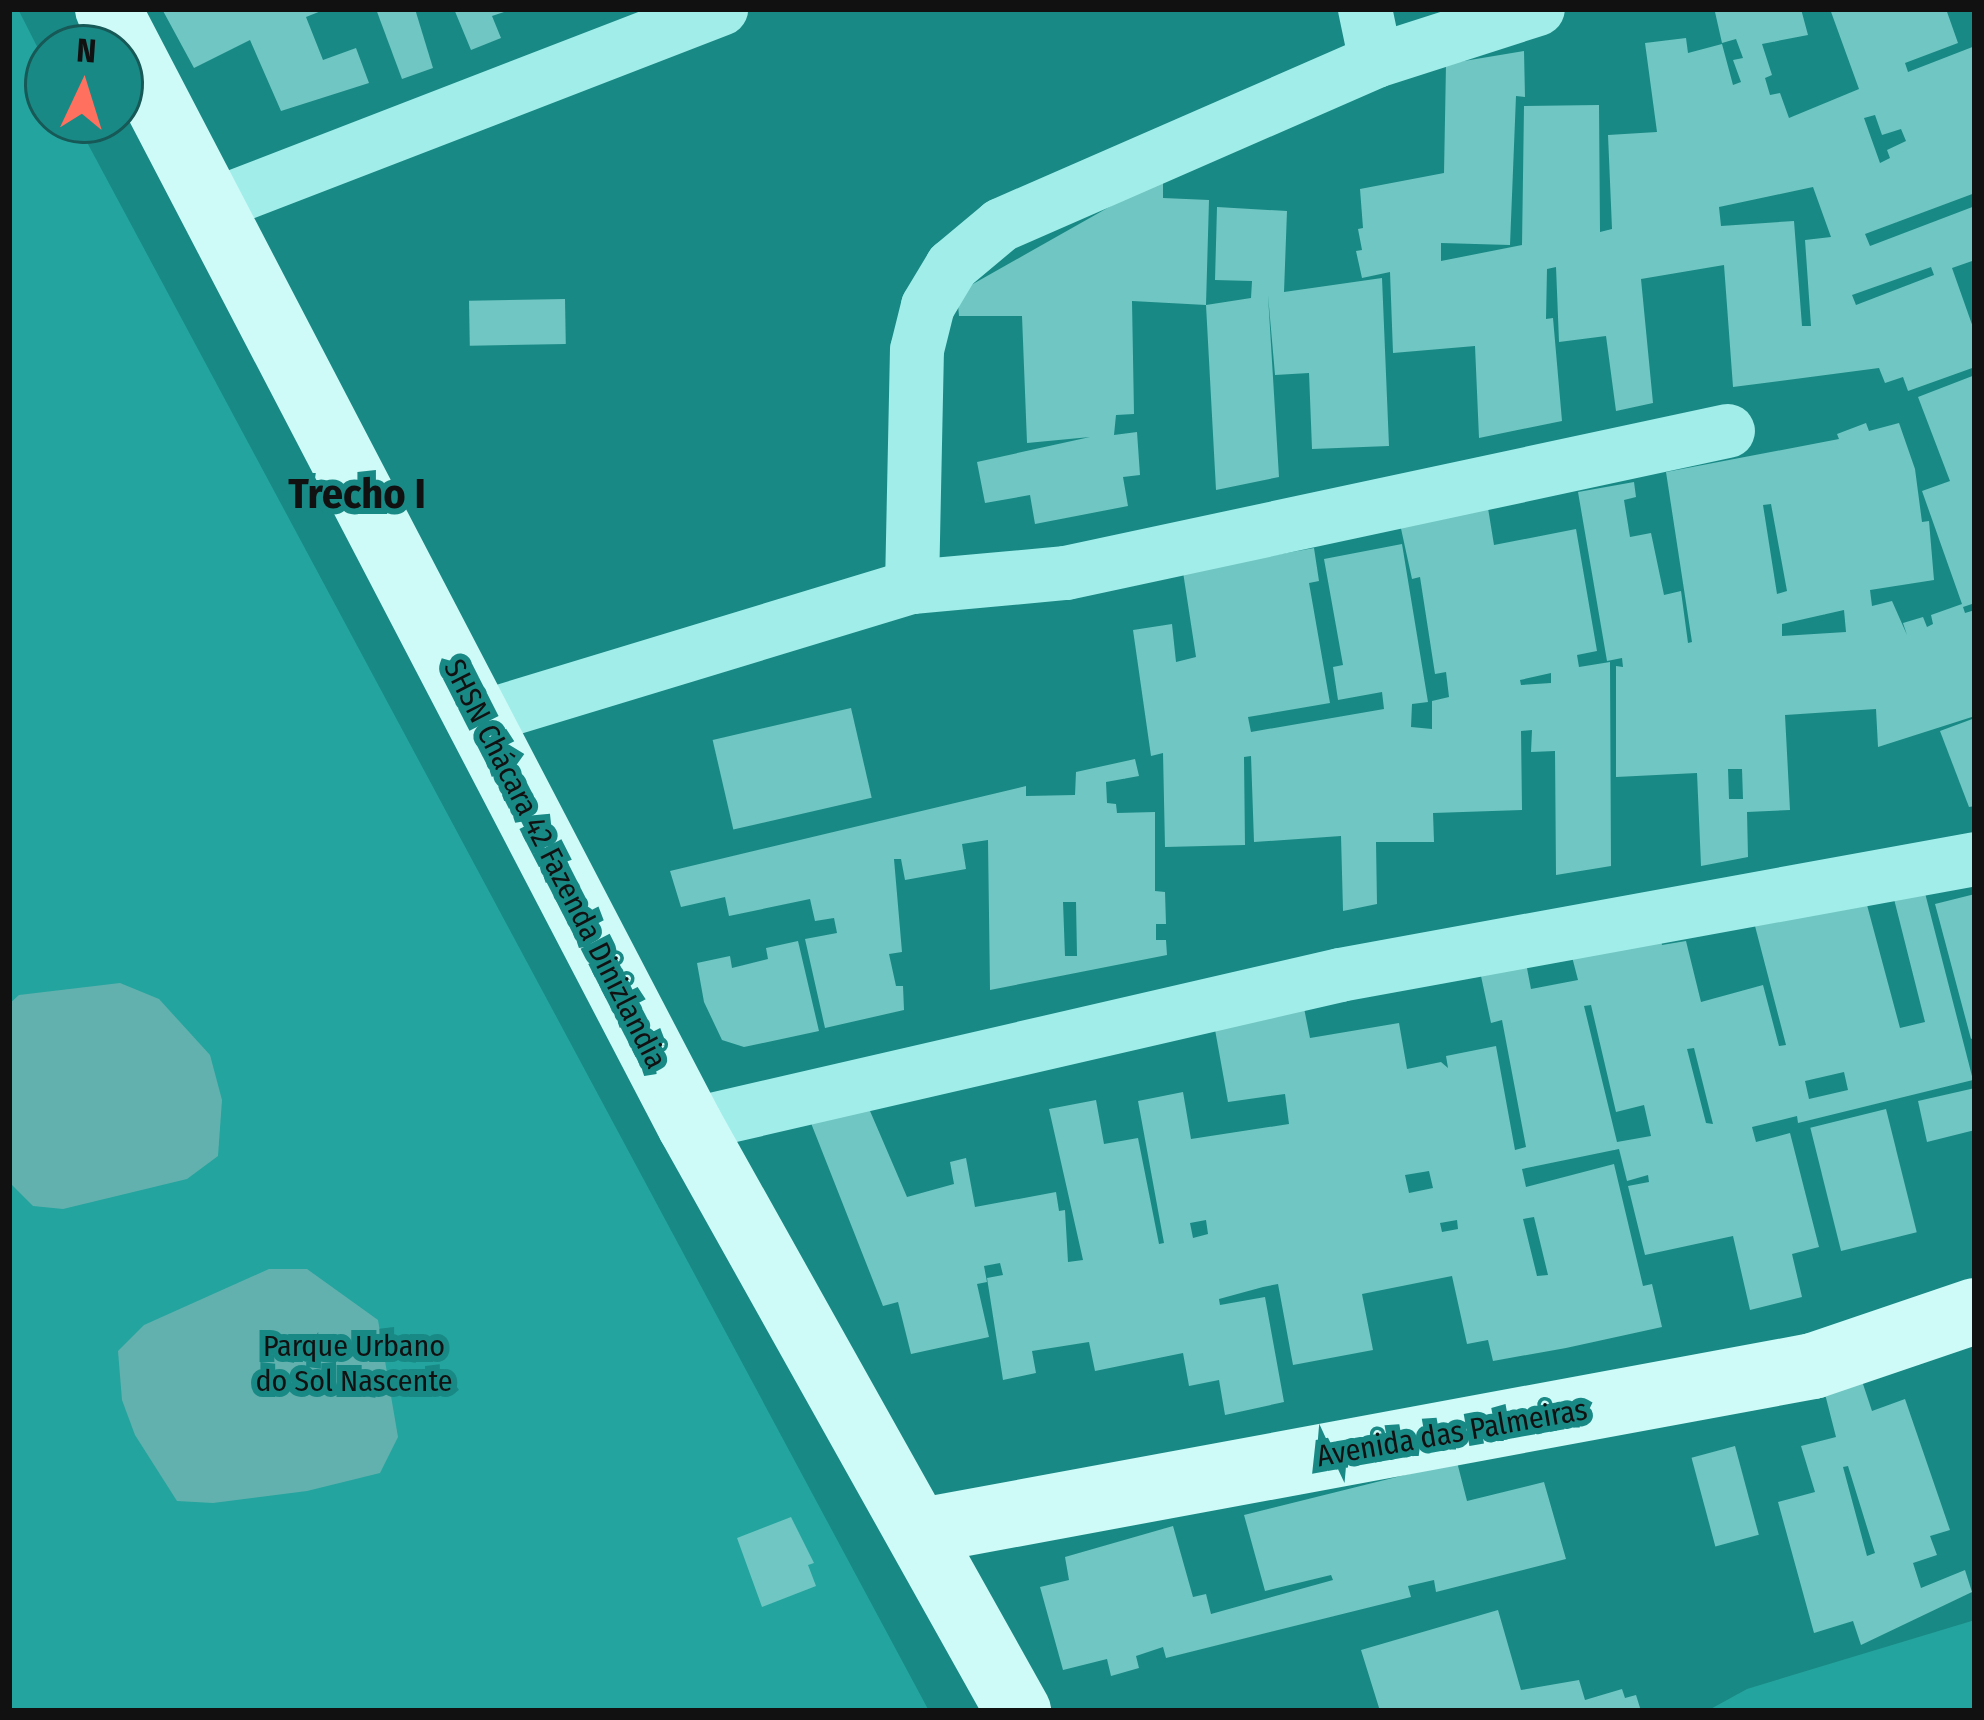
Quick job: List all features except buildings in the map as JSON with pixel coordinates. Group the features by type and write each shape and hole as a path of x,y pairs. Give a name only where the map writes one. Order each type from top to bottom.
{"street":[{"name":"SHSN Chácara 42 Fazenda Dinizlandia","path":"108,9 690,1125 922,1531 1018,1711"},
{"path":"211,206 721,9"},
{"path":"912,587 916,350 928,306 952,266 1001,225 1371,35 1538,9"},
{"path":"480,718 912,587 1066,573 1728,431"},
{"path":"690,1125 1340,975 1975,859"},
{"name":"Avenida das Palmeiras","path":"922,1531 1813,1366 1975,1311"}],"green space":[{"name":"Parque Urbano do Sol Nascente","path":"9,9 18,9 26,24 24,144 88,144 929,1711 9,1711"},
{"path":"1975,1620 1975,1711 1707,1711 1747,1689"}],"water":[{"path":"120,983 159,999 210,1055 222,1100 218,1156 187,1179 63,1209 33,1206 9,1182 9,1004 19,995"},
{"path":"269,1269 307,1269 378,1320 398,1437 380,1473 307,1491 213,1503 177,1501 135,1435 122,1400 118,1351 144,1325"}],"district":[{"name":"Trecho I","path":"357,494"}]}
